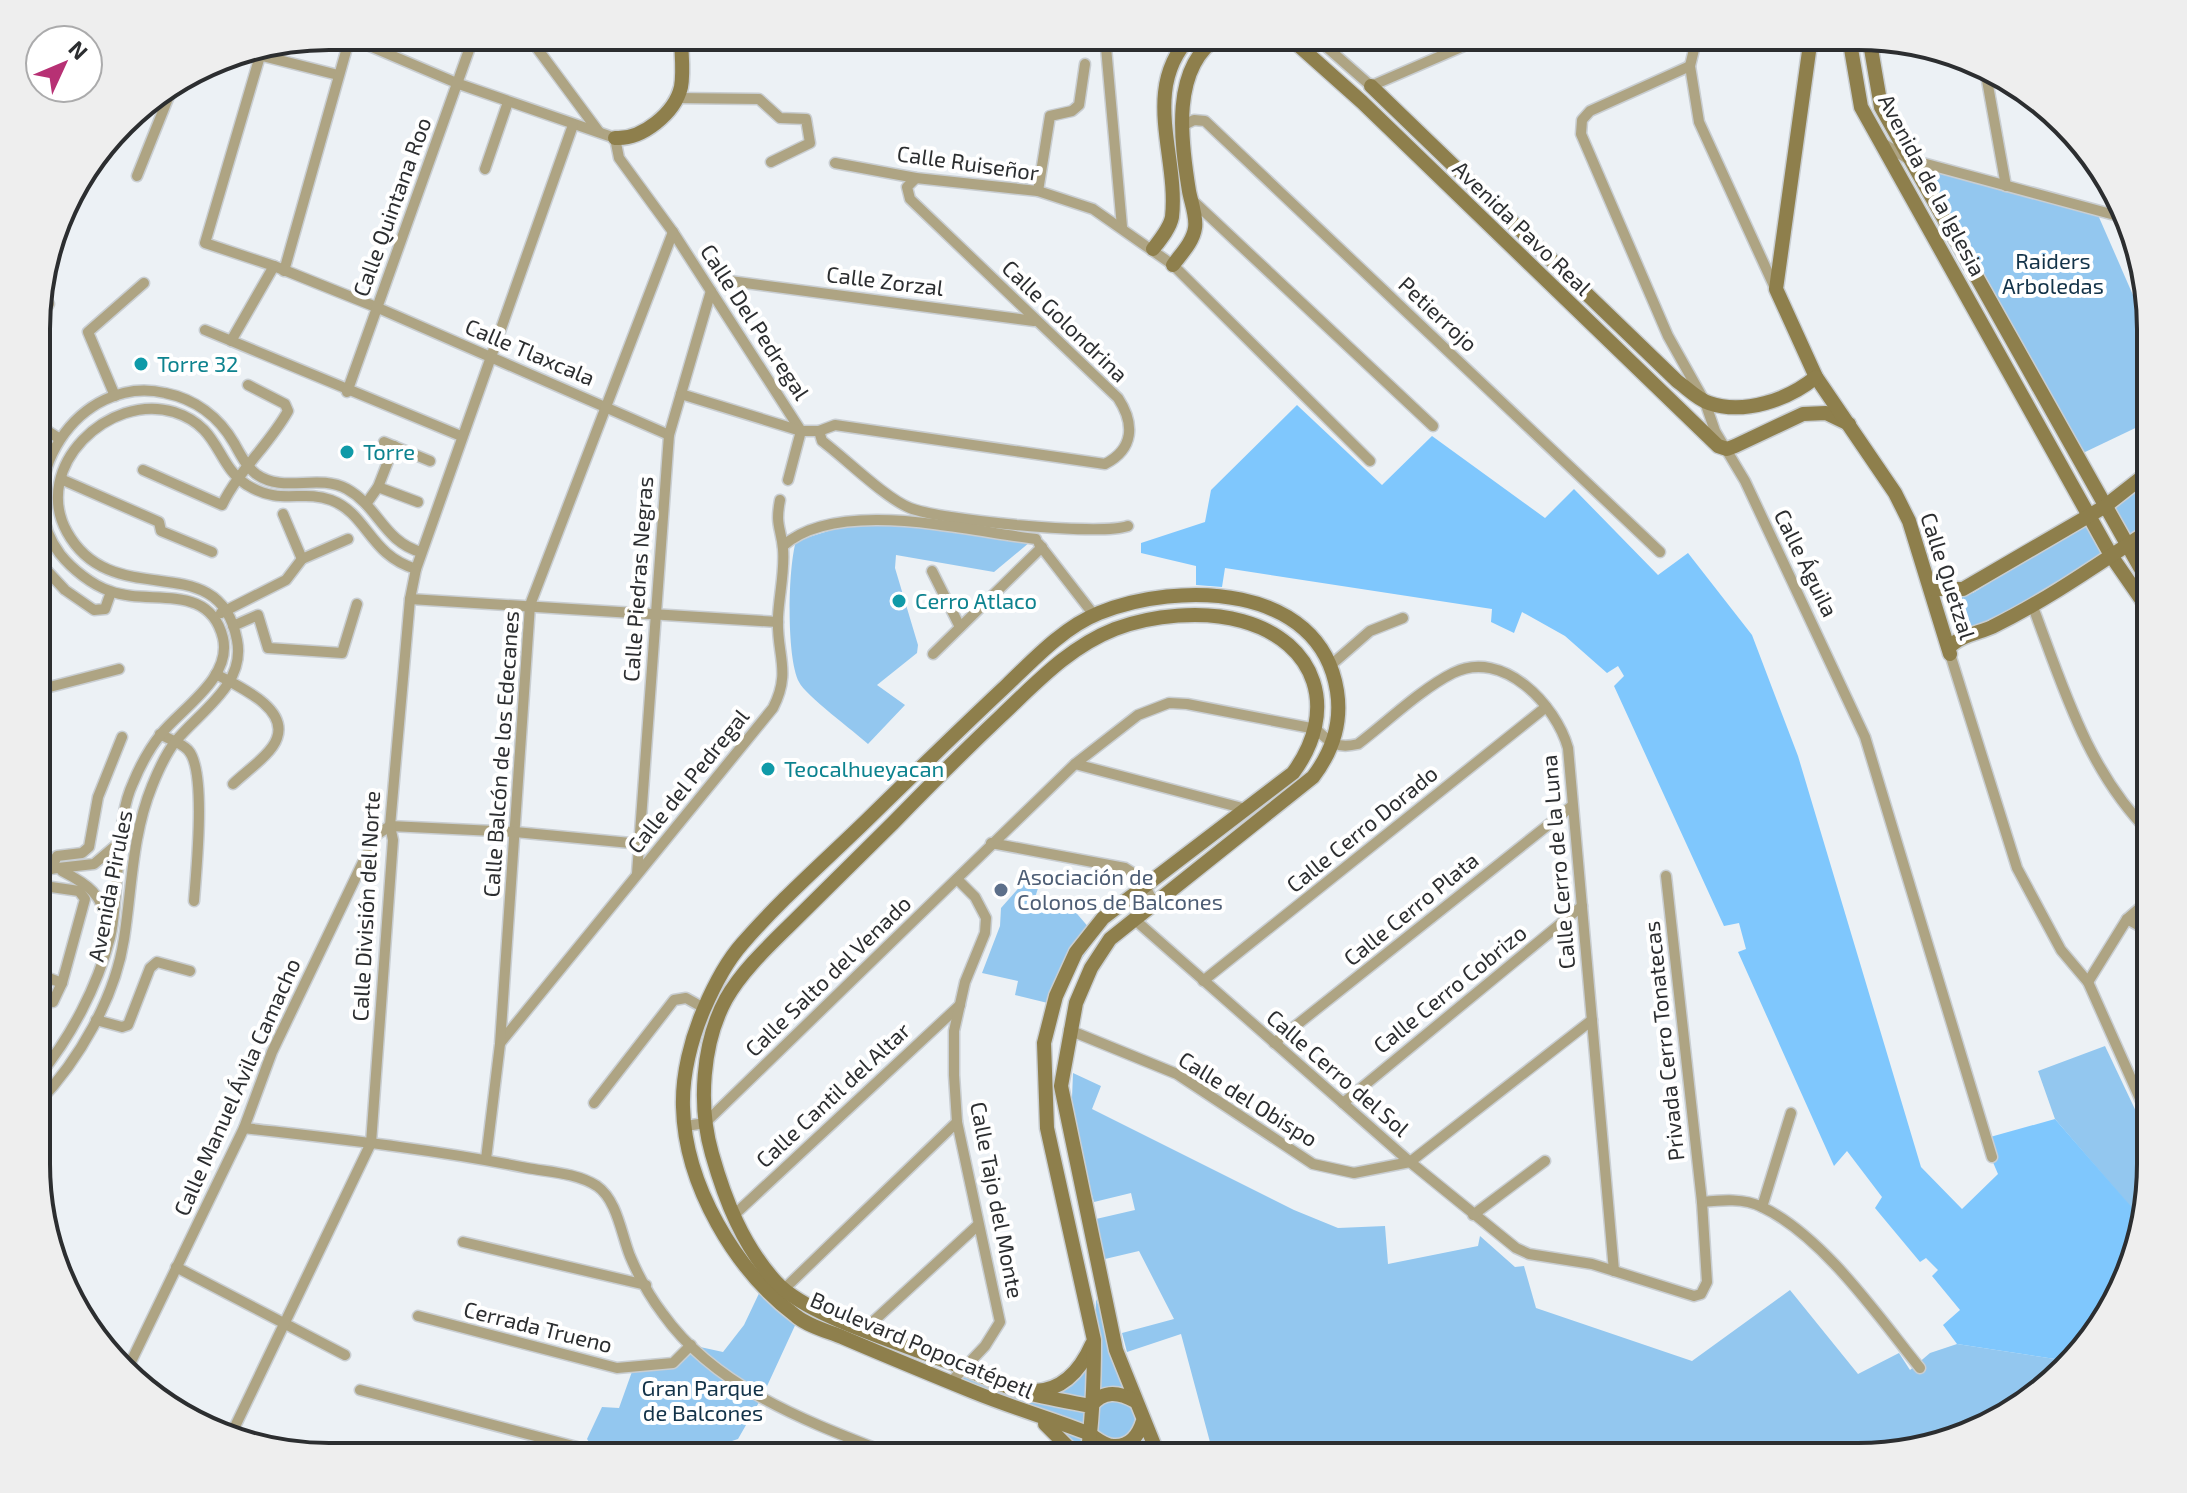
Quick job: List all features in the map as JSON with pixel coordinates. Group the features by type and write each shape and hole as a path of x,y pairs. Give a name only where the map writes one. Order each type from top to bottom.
{"street":[{"path":"231,341 279,268 345,50"},
{"path":"379,50 459,84 615,138 635,135 650,126 677,98 682,84 681,50"},
{"name":"Calle Quintana Roo","path":"347,392 470,50"},
{"path":"538,50 599,132"},
{"path":"1106,51 1122,227"},
{"path":"1153,249 1172,218 1164,100 1167,80 1183,51"},
{"path":"1173,265 1195,227 1184,125 1186,81 1191,66 1206,51"},
{"name":"Avenida Pavo Real","path":"1304,51 1362,102 1693,424 1727,449"},
{"name":"Avenida Pavo Real","path":"1331,51 1677,381 1705,402"},
{"path":"1371,86 1453,51"},
{"path":"1694,51 1690,66 1704,136 1776,289"},
{"path":"1776,289 1809,51"},
{"name":"Avenida de la Iglesia","path":"1852,51 1863,110 2112,557 2136,592"},
{"name":"Avenida de la Iglesia","path":"1872,51 1883,111 2136,563"},
{"path":"265,57 338,75"},
{"name":"Calle Tlaxcala","path":"259,58 205,243 279,268 376,307 669,435"},
{"path":"1038,191 1052,113 1067,113 1079,105 1085,64"},
{"name":"Calle Águila","path":"1690,66 1590,111 1580,127 1668,336 1705,402 1715,431 1727,449 1810,616 1865,737 1992,1157"},
{"path":"1987,82 2006,186"},
{"path":"677,98 759,99 780,118 806,119 810,143 771,162"},
{"path":"485,169 508,102"},
{"path":"137,176 166,103"},
{"path":"1863,110 1883,111"},
{"name":"Petierrojo","path":"1184,125 1194,120 1205,121 1660,552"},
{"name":"Calle División del Norte","path":"235,1426 371,1143 393,840 390,826 410,599 421,552 573,125"},
{"name":"Calle Del Pedregal","path":"615,138 619,158 673,232 801,431 788,480"},
{"path":"1880,141 1908,159 2111,212"},
{"name":"Calle Ruiseñor","path":"835,163 916,178 1038,191 1093,209 1173,265 1370,461"},
{"name":"Calle Golondrina","path":"681,394 801,431 819,431 835,425 1105,464 1114,459 1128,443 1130,421 1124,408 910,199 907,187 916,178"},
{"path":"1191,199 1433,426"},
{"name":"Calle Balcón de los Edecanes","path":"486,1159 500,1044 530,605 673,232"},
{"name":"Calle Zorzal","path":"730,281 1034,321"},
{"path":"115,396 88,332 144,283"},
{"name":"Calle Quetzal","path":"1776,289 1816,377 1895,493 1921,551 2017,868 2061,950 2088,982 2136,1090"},
{"name":"Calle Piedras Negras","path":"636,876 641,844 669,435 711,291"},
{"path":"205,330 347,392 461,436"},
{"path":"1705,402 1740,409 1792,393 1816,377"},
{"path":"143,470 222,505 238,477 276,433 288,411 285,404 248,385"},
{"path":"50,456 60,439 88,410 115,396 150,391 194,403 225,428 256,474 281,483 316,481 334,484 366,504 384,530 405,548 421,552"},
{"path":"230,682 239,655 233,626 225,612 205,591 185,583 125,577 96,566 66,531 59,505 68,461 99,424 124,413 154,409 170,411 196,423 217,442 238,477 261,492 281,499 314,496 330,499 357,519 372,541 398,563 416,569"},
{"path":"1727,449 1803,414 1826,413 1849,424"},
{"path":"819,431 822,441 909,508 1025,526 1113,531 1128,526"},
{"path":"50,433 60,439"},
{"path":"366,504 378,487 389,444 430,461"},
{"path":"51,452 68,461"},
{"path":"63,480 159,522 161,531 212,552"},
{"path":"1932,589 1963,589 2104,507 2136,482"},
{"path":"378,487 418,502"},
{"name":"Calle del Pedregal","path":"500,1044 773,708 782,690 785,668 778,622 783,546 775,523 780,500"},
{"path":"283,514 302,559"},
{"path":"783,546 807,530 854,519 1039,543"},
{"path":"1025,526 1094,615"},
{"path":"372,541 384,530"},
{"path":"50,535 60,554 81,575 111,592 181,597 202,607 212,617 223,637 224,649 216,674 275,714 278,727 274,743 233,784"},
{"path":"212,617 289,578 302,559 348,539"},
{"path":"1950,651 1954,641 1976,635 2033,607 2136,539"},
{"path":"933,654 1039,543"},
{"path":"932,571 960,627"},
{"path":"50,574 65,590 94,610 105,609 111,592"},
{"name":"Boulevard Popocatépetl","path":"1091,1406 1021,1392 814,1308 780,1293 753,1275 709,1206 690,1151 683,1107 688,1056 704,1008 740,946 1042,652 1094,615 1132,601 1179,595 1241,599 1291,619 1315,640 1331,665 1338,698 1338,718 1331,744 1313,777 1112,937 1091,968 1069,1030 1061,1086 1116,1350 1153,1443"},
{"path":"410,599 778,622"},
{"path":"233,626 258,615 268,648 342,653 357,604"},
{"path":"2033,607 2090,751 2114,791 2136,817"},
{"path":"1111,609 1118,620 1116,629"},
{"name":"Boulevard Popocatépetl","path":"1089,1443 1090,1433 1094,1340 1047,1128 1044,1043 1056,996 1076,952 1098,925 1293,773 1308,753 1316,729 1318,708 1311,674 1295,651 1262,628 1238,620 1198,615 1148,620 1087,642 1053,667 779,936 727,998 711,1037 705,1123 721,1185 746,1240 798,1319 1039,1419 1090,1433 1103,1443"},
{"path":"1331,665 1370,631 1403,618"},
{"path":"1042,652 1053,667"},
{"name":"Calle Cerro de la Luna","path":"1331,744 1343,747 1358,744 1452,673 1469,668 1488,668 1506,674 1536,693 1565,736 1614,1271"},
{"path":"50,687 119,669"},
{"name":"Avenida Pirules","path":"51,1059 76,1023 110,937 124,810 131,787 160,734 216,674"},
{"name":"Avenida Pirules","path":"51,1087 79,1051 96,1020 123,944 142,816 165,756 230,682"},
{"name":"Calle Salto del Venado","path":"705,1123 991,843 1123,723 1169,703 1316,729"},
{"name":"Calle Cerro Dorado","path":"1203,981 1546,707"},
{"path":"1316,729 1331,744"},
{"path":"160,734 191,752 202,817 194,901"},
{"path":"51,865 57,856 82,853 89,847 98,797 122,737"},
{"path":"1075,764 1246,809"},
{"name":"Calle Cerro Plata","path":"1274,1043 1572,806"},
{"path":"390,826 515,832 641,844"},
{"name":"Calle Manuel Ávila Camacho","path":"132,1361 244,1128 272,1052 376,835 390,826"},
{"path":"51,869 94,864 121,841"},
{"path":"991,843 1125,868 1141,878 1153,902"},
{"path":"51,870 95,890 103,901 110,937"},
{"name":"Privada Cerro Tonatecas","path":"1614,1271 1687,1295 1701,1294 1707,1282 1702,1202 1666,876"},
{"name":"Calle Tajo del Monte","path":"951,1382 990,1339 1000,1322 957,1122 954,1031 965,982 985,933 986,918 975,897 957,879"},
{"path":"51,887 79,891 85,899 62,983 53,1002"},
{"name":"Calle Cerro Cobrizo","path":"1343,1103 1582,906"},
{"path":"2088,982 2127,919 2136,911"},
{"name":"Calle Cerro del Sol","path":"1134,919 1410,1162 1521,1252 1587,1262 1614,1271"},
{"path":"2127,919 2136,924"},
{"path":"1098,925 1112,937"},
{"path":"96,1020 122,1027 128,1025 152,964 157,962 190,971"},
{"path":"51,979 62,983"},
{"path":"594,1103 674,1000 686,998 704,1008"},
{"name":"Calle Cantil del Altar","path":"733,1216 960,1005"},
{"path":"1410,1162 1592,1020"},
{"name":"Calle del Obispo","path":"1069,1030 1177,1074 1313,1164 1354,1173 1410,1162"},
{"path":"1762,1207 1791,1113"},
{"path":"780,1293 957,1122"},
{"path":"686,1126 705,1123"},
{"path":"244,1128 486,1159 585,1180 599,1187 608,1196 646,1285 663,1315 691,1345 724,1373 785,1412 861,1442"},
{"path":"1473,1215 1545,1161"},
{"path":"1702,1202 1732,1199 1762,1207 1838,1268 1920,1368"},
{"path":"865,1329 978,1225"},
{"path":"463,1242 646,1285"},
{"path":"176,1267 345,1355"},
{"name":"Cerrada Trueno","path":"418,1316 617,1368 673,1363 691,1345"},
{"path":"1021,1392 1048,1391 1059,1386 1085,1360 1094,1340"},
{"path":"360,1390 558,1442"},
{"name":"Boulevard Popocatépetl","path":"1091,1406 1102,1395 1109,1394 1135,1401"},
{"path":"1039,1419 1063,1442"},
{"name":"Boulevard Popocatépetl","path":"1126,1443 1136,1437 1143,1421"}],"green space":[{"name":"Raiders Arboledas","path":"1913,165 2098,215 2135,299 2136,428 2083,453"},
{"path":"2136,484 2136,537 2126,544 2106,508"},
{"path":"884,521 1030,542 994,572 896,555 895,568 918,645 917,653 877,685 905,705 868,744 799,682 790,634 791,571 796,541 838,528"},
{"path":"2087,521 2108,556 2032,605 1965,633 1959,630 1941,594 1973,593"},
{"path":"1024,882 1039,885 1034,901 1072,908 1097,937 1068,979 1060,1006 1015,995 1018,981 982,973 1000,926 1001,908"},
{"path":"2105,1046 2136,1111 2133,1210 2055,1119 2038,1071"},
{"path":"1073,1073 1101,1086 1092,1109 1294,1210 1338,1228 1385,1226 1388,1264 1478,1246 1480,1236 1515,1267 1524,1266 1536,1308 1692,1361 1790,1290 1858,1374 1899,1353 1910,1370 1930,1353 1957,1344 2057,1359 2013,1396 1982,1414 1948,1428 1895,1441 1210,1443 1181,1334 1127,1352 1122,1333 1174,1319 1139,1251 1105,1259 1096,1219 1135,1210 1131,1193 1094,1202 1071,1123"},
{"name":"Gran Parque de Balcones","path":"763,1285 798,1319 762,1397 738,1439 728,1442 589,1442 587,1439 602,1407 619,1408 634,1366 673,1363 691,1345 723,1352 744,1325"},
{"path":"1096,1299 1152,1443 1065,1442 1040,1417 954,1382 967,1371 1049,1391 1095,1341"}],"shaded area":[{"path":"1297,405 1382,485 1432,436 1545,518 1574,489 1658,575 1688,553 1752,635 1798,756 1921,1167 1962,1209 1998,1174 1983,1139 2055,1119 2133,1209 2122,1254 2100,1304 2057,1359 1957,1344 1943,1325 1960,1310 1932,1276 1938,1270 1926,1258 1920,1262 1875,1208 1882,1197 1847,1151 1834,1166 1738,952 1746,949 1739,923 1724,926 1614,686 1624,676 1618,666 1607,673 1565,636 1522,612 1514,633 1491,622 1492,609 1225,568 1222,587 1196,585 1196,566 1141,553 1141,543 1205,522 1211,490"}],"place":[{"name":"Torre 32","path":"141,364"},
{"name":"Torre","path":"347,452"},
{"name":"Cerro Atlaco","path":"899,601"},
{"name":"Teocalhueyacan","path":"768,769"},
{"name":"Asociación de Colonos de Balcones","path":"1001,890"}]}
